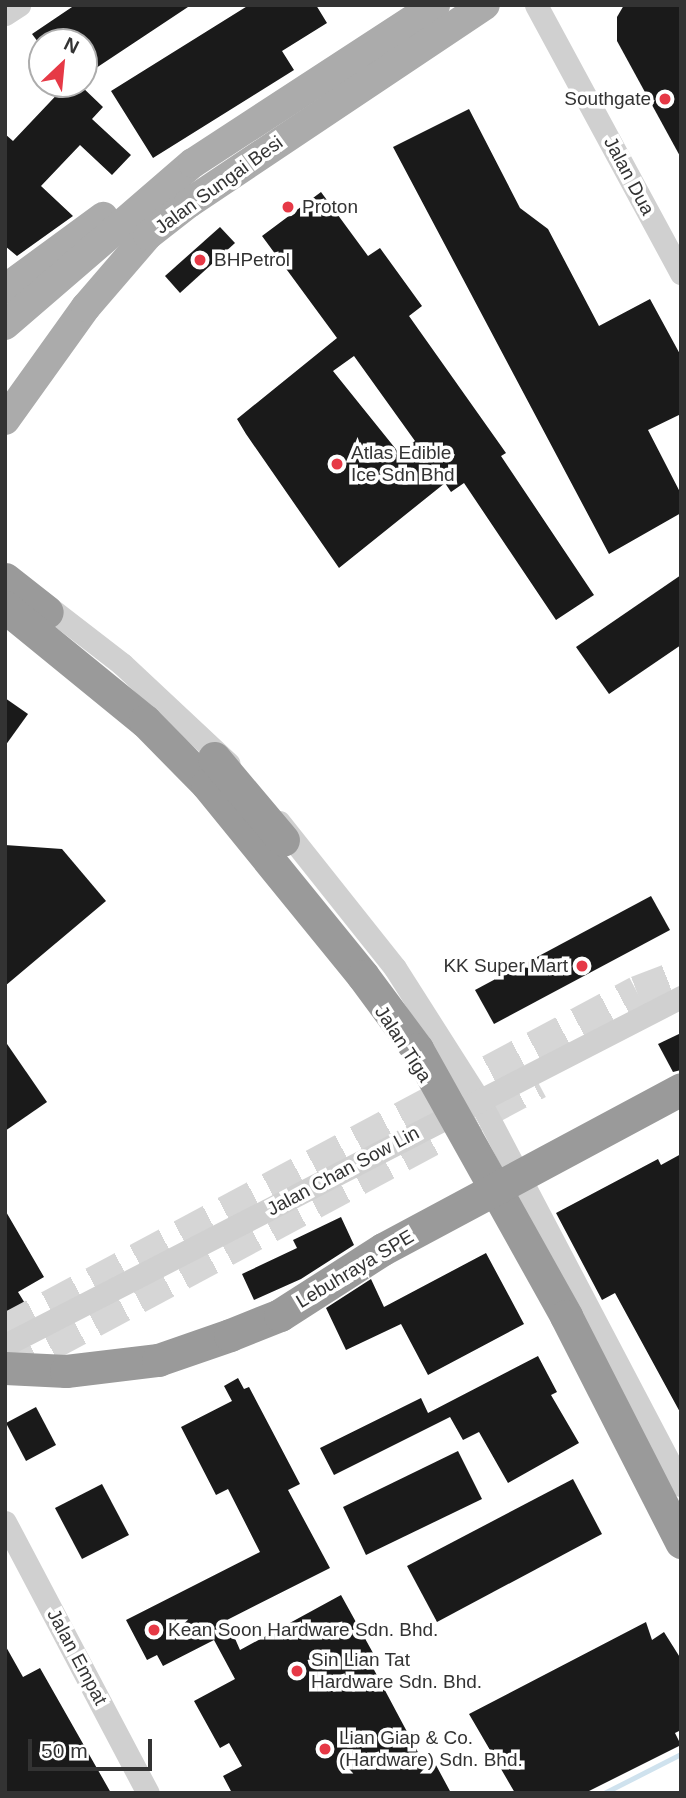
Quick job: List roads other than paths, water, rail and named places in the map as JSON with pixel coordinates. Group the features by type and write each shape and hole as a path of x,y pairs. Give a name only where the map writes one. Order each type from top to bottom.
{"highway":[{"path":"5,576 144,689 216,760 408,999 493,1134 681,1496"},
{"path":"5,607 145,720 207,784 401,1028 477,1153 681,1542"},
{"name":"Lebuhraya SPE","path":"5,1368 66,1371 158,1360 281,1315 383,1249 681,1089"},
{"name":"Lebuhraya SPE","path":"5,1377 67,1381 158,1372 231,1352 291,1323 390,1258 681,1105"}],"main road":[{"name":"Jalan Sungai Besi","path":"8,314 193,163 435,5"},
{"name":"Jalan Sungai Besi","path":"5,420 86,307 158,227 485,5"},
{"path":"5,407 49,356"}],"street":[{"path":"5,14 19,5"},
{"name":"Jalan Dua","path":"536,5 681,273"},
{"name":"Jalan Tiga","path":"5,576 122,664 226,760 331,885 395,968 480,1100 681,1485"},
{"name":"Jalan Tiga","path":"5,618 86,678 198,785 383,1011 448,1114 681,1560"},
{"name":"Jalan Chan Sow Lin","path":"5,1345 194,1252 448,1114 681,996"},
{"name":"Jalan Empat","path":"5,1522 148,1793"}],"waterway":[{"path":"604,1793 681,1754"}],"tunnel":[{"path":"5,1330 637,992 681,975"},
{"path":"5,1368 538,1082"}],"place":[{"name":"Southgate","path":"665,99"},
{"name":"Proton","path":"288,207"},
{"name":"BHPetrol","path":"200,260"},
{"name":"Atlas Edible Ice Sdn Bhd","path":"337,464"},
{"name":"KK Super Mart","path":"582,966"},
{"name":"Kean Soon Hardware Sdn. Bhd.","path":"154,1630"},
{"name":"Sin Lian Tat Hardware Sdn. Bhd.","path":"297,1671"},
{"name":"Lian Giap & Co. (Hardware) Sdn. Bhd.","path":"325,1749"}]}
